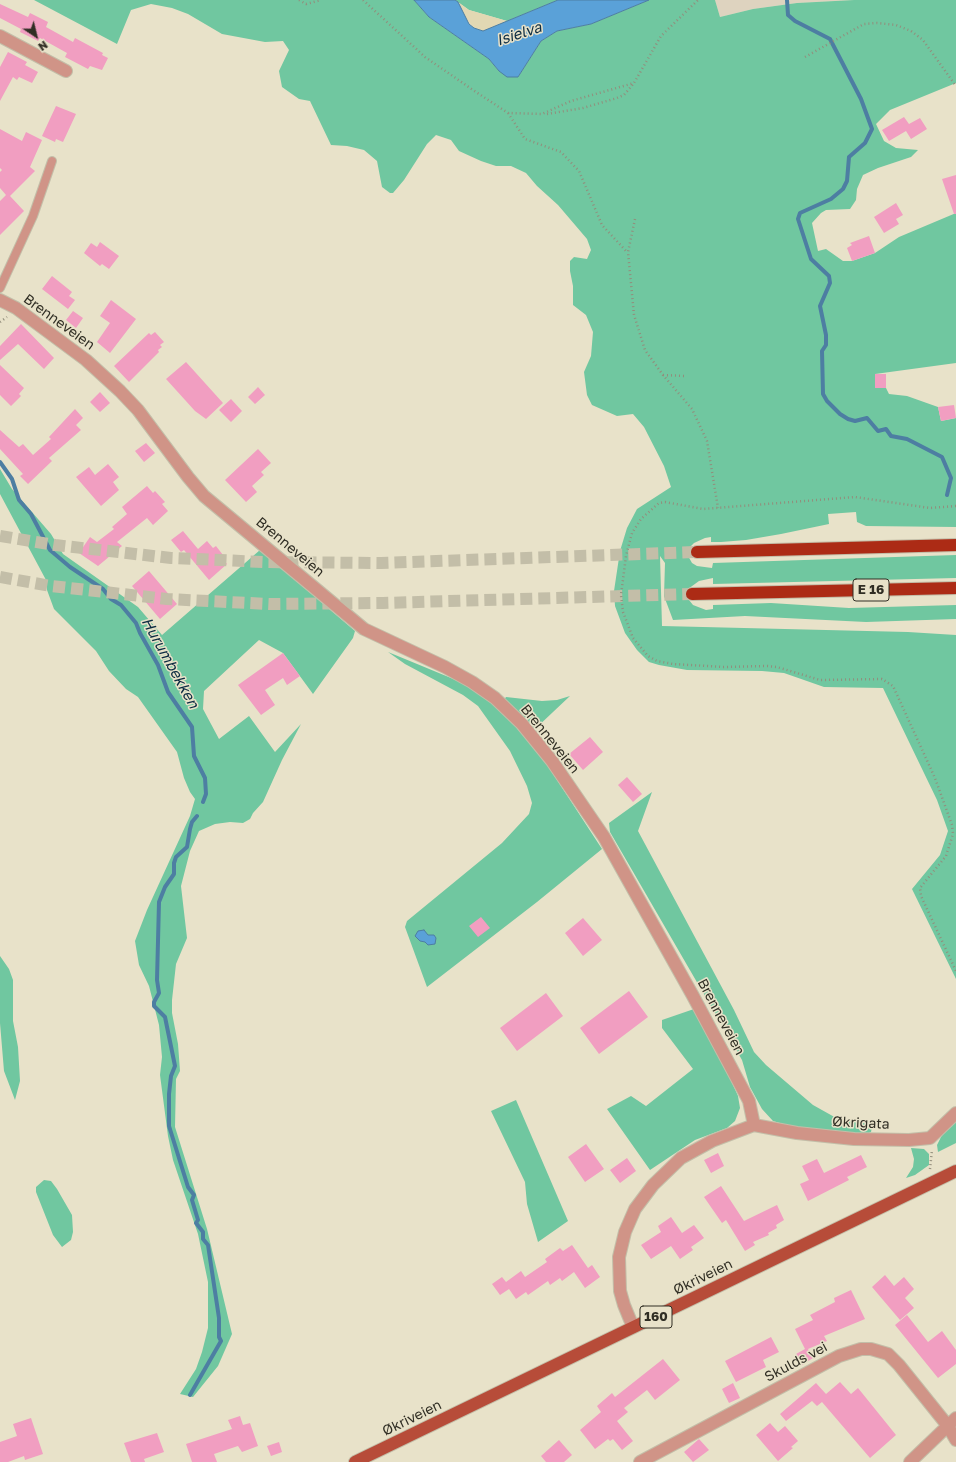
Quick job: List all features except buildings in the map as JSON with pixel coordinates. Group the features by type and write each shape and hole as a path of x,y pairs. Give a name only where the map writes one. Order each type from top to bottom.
{"highway":[{"path":"696,552 956,545"},
{"name":"E 16","path":"692,594 956,588"}],"main road":[{"name":"Økriveien","path":"355,1462 956,1172"}],"street":[{"path":"0,36 66,71"},
{"name":"Brenneveien","path":"0,300 16,308 86,360 120,391 138,410 188,478 204,496 364,629 472,682 495,698 522,724 552,761 604,837 693,996 749,1101 754,1125"},
{"path":"930,1138 956,1113"},
{"path":"633,1328 620,1291 619,1257 625,1232 636,1209 653,1185 681,1158 712,1141 754,1125"},
{"name":"Økrigata","path":"754,1125 797,1133 854,1139 909,1140 930,1138"},
{"name":"Skulds vei","path":"640,1462 839,1356 861,1349 871,1349 888,1354 952,1422 956,1440"},
{"path":"910,1462 952,1422"}],"lane":[{"path":"0,288 33,216 52,161"}],"path":[{"path":"298,0 306,4 321,0"},
{"path":"363,0 425,57 508,113 525,139 561,152 579,171 602,225 628,252"},
{"path":"508,113 542,114 583,108 624,95 634,83 661,36 698,0"},
{"path":"805,57 820,47 864,24 877,23 896,25 911,31 923,40 956,86"},
{"path":"542,114 571,101 634,83"},
{"path":"636,219 628,252 634,315 645,350 663,375 692,409 707,441 718,508"},
{"path":"663,375 685,376"},
{"path":"956,506 930,508 855,498 718,508 695,508 665,502 659,503 647,512 636,526 626,556 622,595 623,612 633,638 648,656 668,663 723,667 767,666 820,680 875,678 891,683 935,778 952,825 953,834 946,856 920,888 921,896 956,971"},
{"path":"926,1173 930,1170 932,1158 930,1138"}],"shaded area":[{"path":"715,0 854,0 797,3 753,9 720,17"}],"green space":[{"path":"34,0 414,0 429,17 489,59 499,71 518,77 541,41 557,31 591,24 649,0 715,0 720,17 753,9 797,3 854,0 956,0 956,83 890,110 876,124 884,141 896,148 918,150 911,157 878,168 863,175 857,189 856,200 850,209 826,210 821,213 812,223 818,251 826,249 843,261 852,261 875,253 899,237 956,213 956,363 875,374 875,388 886,388 889,394 907,396 938,407 941,421 956,418 956,527 866,526 857,522 856,512 828,514 829,524 781,534 746,540 721,542 711,542 711,537 705,538 694,543 689,548 687,554 692,563 697,566 712,568 713,563 956,555 956,578 713,584 713,578 699,581 688,589 687,593 689,600 693,605 706,610 713,609 713,605 771,603 849,608 956,605 956,619 866,622 745,616 673,620 664,596 665,563 660,556 662,626 908,632 956,635 956,979 912,889 940,855 948,831 937,800 883,688 824,687 784,673 762,671 687,670 659,665 649,662 637,650 625,633 615,606 614,591 620,551 627,528 637,509 671,487 664,466 644,427 633,414 617,416 592,405 587,395 584,372 591,356 593,332 586,315 573,305 573,286 570,261 574,257 587,259 591,250 587,239 558,205 537,186 526,173 511,166 496,166 481,161 459,151 451,140 436,135 427,144 404,180 393,193 390,193 382,187 377,161 364,150 347,146 331,145 310,101 299,99 282,87 279,71 289,50 283,41 265,42 222,34 188,14 172,8 151,4 131,10 117,44"},
{"path":"455,0 558,0 507,21 469,10"},
{"path":"0,469 12,489 51,534 63,554 138,607 162,635 260,550 355,631 353,638 313,694 283,653 259,640 204,691 203,709 219,739 249,716 275,752 301,724 282,760 263,802 253,813 250,819 243,823 230,822 215,824 199,831 190,851 181,886 187,938 176,964 172,1000 172,1013 178,1044 180,1071 176,1079 175,1127 207,1229 232,1334 218,1366 193,1397 180,1394 196,1369 208,1328 208,1282 198,1234 173,1160 168,1136 160,1075 162,1057 159,1025 149,986 139,965 135,941 147,910 190,816 195,799 184,778 177,752 138,697 126,689 109,671 96,651 54,609 47,590 46,580 0,494"},
{"path":"388,652 468,685 504,713 544,760 602,849 537,902 427,987 405,927 407,921 502,843 529,814 532,803 527,786 510,751 478,706 463,695 405,664"},
{"path":"570,696 535,729 504,700 506,697 542,701 557,700"},
{"path":"652,792 638,831 734,1010 754,1052 766,1065 813,1105 838,1119 869,1124 872,1127 871,1132 867,1134 819,1131 783,1124 773,1121 762,1109 750,1087 742,1060 610,832 609,823"},
{"path":"0,956 9,969 13,980 13,1021 18,1047 20,1081 15,1100 4,1071 0,1023"},
{"path":"694,1009 726,1069 738,1096 740,1108 735,1121 727,1128 695,1140 650,1170 607,1109 631,1096 646,1106 693,1069 662,1028 662,1020"},
{"path":"516,1100 568,1221 538,1242 527,1204 525,1182 491,1111"},
{"path":"956,1120 956,1143 938,1152 937,1145 943,1133"},
{"path":"911,1148 924,1149 929,1154 929,1165 915,1175 906,1178 913,1167 914,1159"},
{"path":"44,1180 51,1181 72,1215 73,1232 71,1240 62,1247 53,1235 36,1192 36,1187"}],"sand":[{"path":"458,2 469,10 507,21 483,31 474,28 465,17"}],"water":[{"name":"Isielva","path":"414,0 455,0 458,2 469,24 474,28 483,31 558,0 649,0 591,24 557,31 541,41 518,77 507,77 499,71 489,59 429,17"},
{"path":"424,930 428,935 434,935 436,938 435,944 428,945 425,942 420,941 415,936 418,931"}],"waterway":[{"path":"787,0 788,15 795,21 830,39 861,99 872,129 865,143 849,157 847,181 843,189 831,199 800,213 798,219 811,259 829,276 830,283 820,306 826,335 826,345 822,351 823,394 827,401 840,414 848,419 855,421 867,418 878,431 886,429 891,436 907,439 942,457 951,478 947,495"},
{"name":"Hurumbekken","path":"0,462 12,479 19,500 31,514 50,550 70,567 103,589 111,599 121,605 136,623 158,665 168,692 192,727 194,756 205,778 206,794 203,802"},
{"path":"190,1395 221,1341 219,1337 219,1318 208,1245 203,1239 203,1232 196,1223 198,1220 192,1200 194,1195 188,1187 169,1126 169,1094 171,1076 175,1066 165,1017 154,1006 154,1002 159,993 157,980 159,902 165,887 174,874 174,863 176,857 187,847 192,822 197,816"}],"tunnel":[{"path":"0,536 55,545 171,558 265,562 381,563 697,552"},
{"path":"0,577 51,586 167,599 269,604 383,603 692,594"}]}
